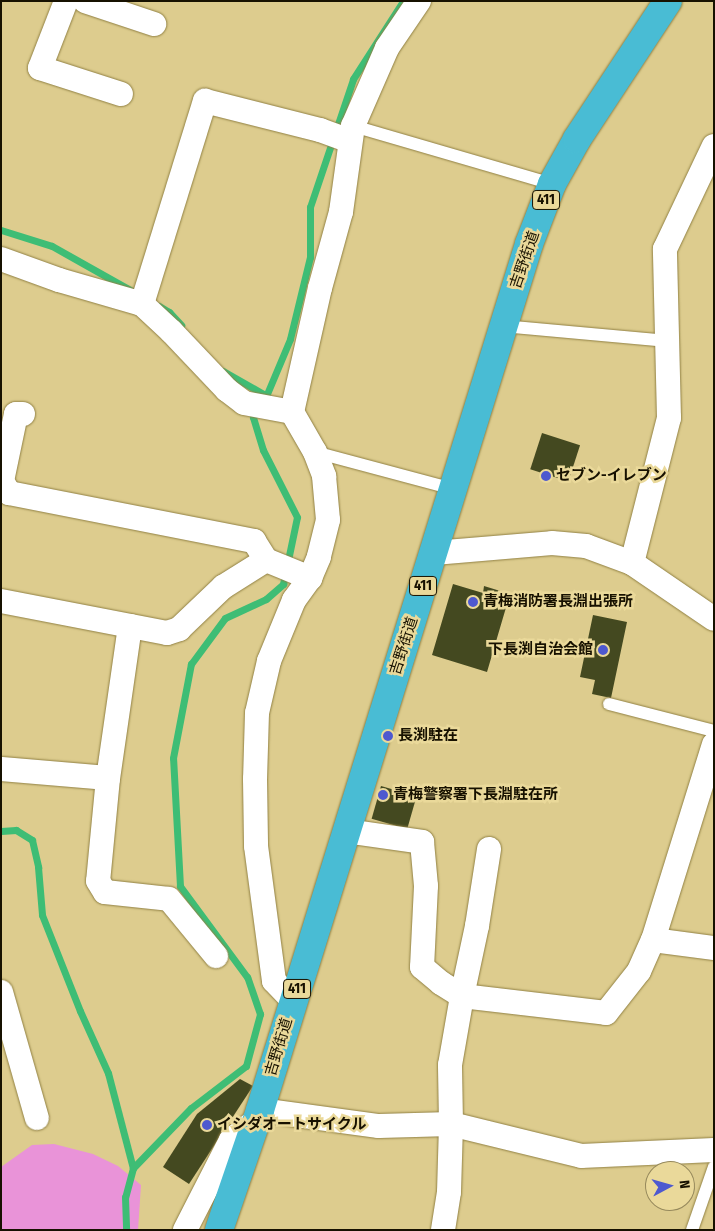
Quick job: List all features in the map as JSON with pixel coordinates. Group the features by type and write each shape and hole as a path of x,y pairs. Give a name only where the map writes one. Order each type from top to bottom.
{"highway":[{"name":"吉野街道","path":"220,1230 258,1115 529,244 552,184 577,139 668,1"}],"street":[{"path":"66,1 40,68 121,94"},
{"path":"85,1 154,24"},
{"path":"285,411 342,212 350,136 387,48 419,1"},
{"path":"144,297 205,101 350,136"},
{"path":"632,563 669,418 665,249 714,146"},
{"path":"1,259 59,280 144,297 171,330 227,390 244,403 285,411 315,452 324,476 328,520 319,557 305,576 269,661 257,713 256,846 274,981 293,1001"},
{"path":"23,414 16,414 2,481 9,493 254,541 270,562 305,576"},
{"path":"434,553 552,543 586,546 632,563 714,619"},
{"path":"1,601 167,633 178,629 223,587 270,562"},
{"path":"130,626 108,778 98,881 105,892 169,899 216,956"},
{"path":"346,831 422,842 426,886 422,967 441,983 462,996 606,1013 639,971 653,940 714,744"},
{"path":"1,769 108,778"},
{"path":"443,1230 449,1192 452,1124 450,1064 462,996 478,926 489,849"},
{"path":"653,940 714,948"},
{"path":"1,992 36,1118"},
{"path":"185,1230 231,1140 258,1115 379,1126 452,1124 581,1156 714,1150"}],"lane":[{"path":"350,136 552,184"},
{"path":"503,326 667,341"},
{"path":"315,452 453,489"},
{"path":"609,704 714,731"},
{"path":"692,1230 714,1167"}],"shaded area":[{"path":"54,1144 93,1154 118,1166 141,1185 138,1230 1,1230 1,1167 32,1145"}],"building":[{"path":"542,433 580,445 568,482 530,469"},
{"path":"453,584 483,593 484,586 510,594 487,672 432,655"},
{"name":"下長渕自治会館","path":"593,615 627,622 611,698 592,694 595,680 580,677"},
{"path":"381,786 417,796 407,829 372,819"},
{"path":"240,1079 253,1086 189,1184 163,1167 197,1114"}],"waterway":[{"path":"264,401 290,339 310,257 310,207 353,79 403,1"},
{"path":"1,230 52,246 132,291"},
{"path":"159,306 169,312 181,325"},
{"path":"223,371 267,396"},
{"path":"133,1168 191,1108 246,1066 260,1014 247,977 180,886 173,758 191,664 225,618 266,599 283,584 297,517 263,450 253,417 258,410"},
{"path":"1,831 16,830 32,840 38,867 42,915 80,1011 108,1073 133,1168 125,1197 126,1230"}],"place":[{"name":"セブン-イレブン","path":"546,476"},
{"name":"青梅消防署長淵出張所","path":"473,602"},
{"name":"下長渕自治会館","path":"603,650"},
{"name":"長渕駐在","path":"388,736"},
{"name":"青梅警察署下長淵駐在所","path":"383,795"},
{"name":"イシダオートサイクル","path":"207,1125"}]}
